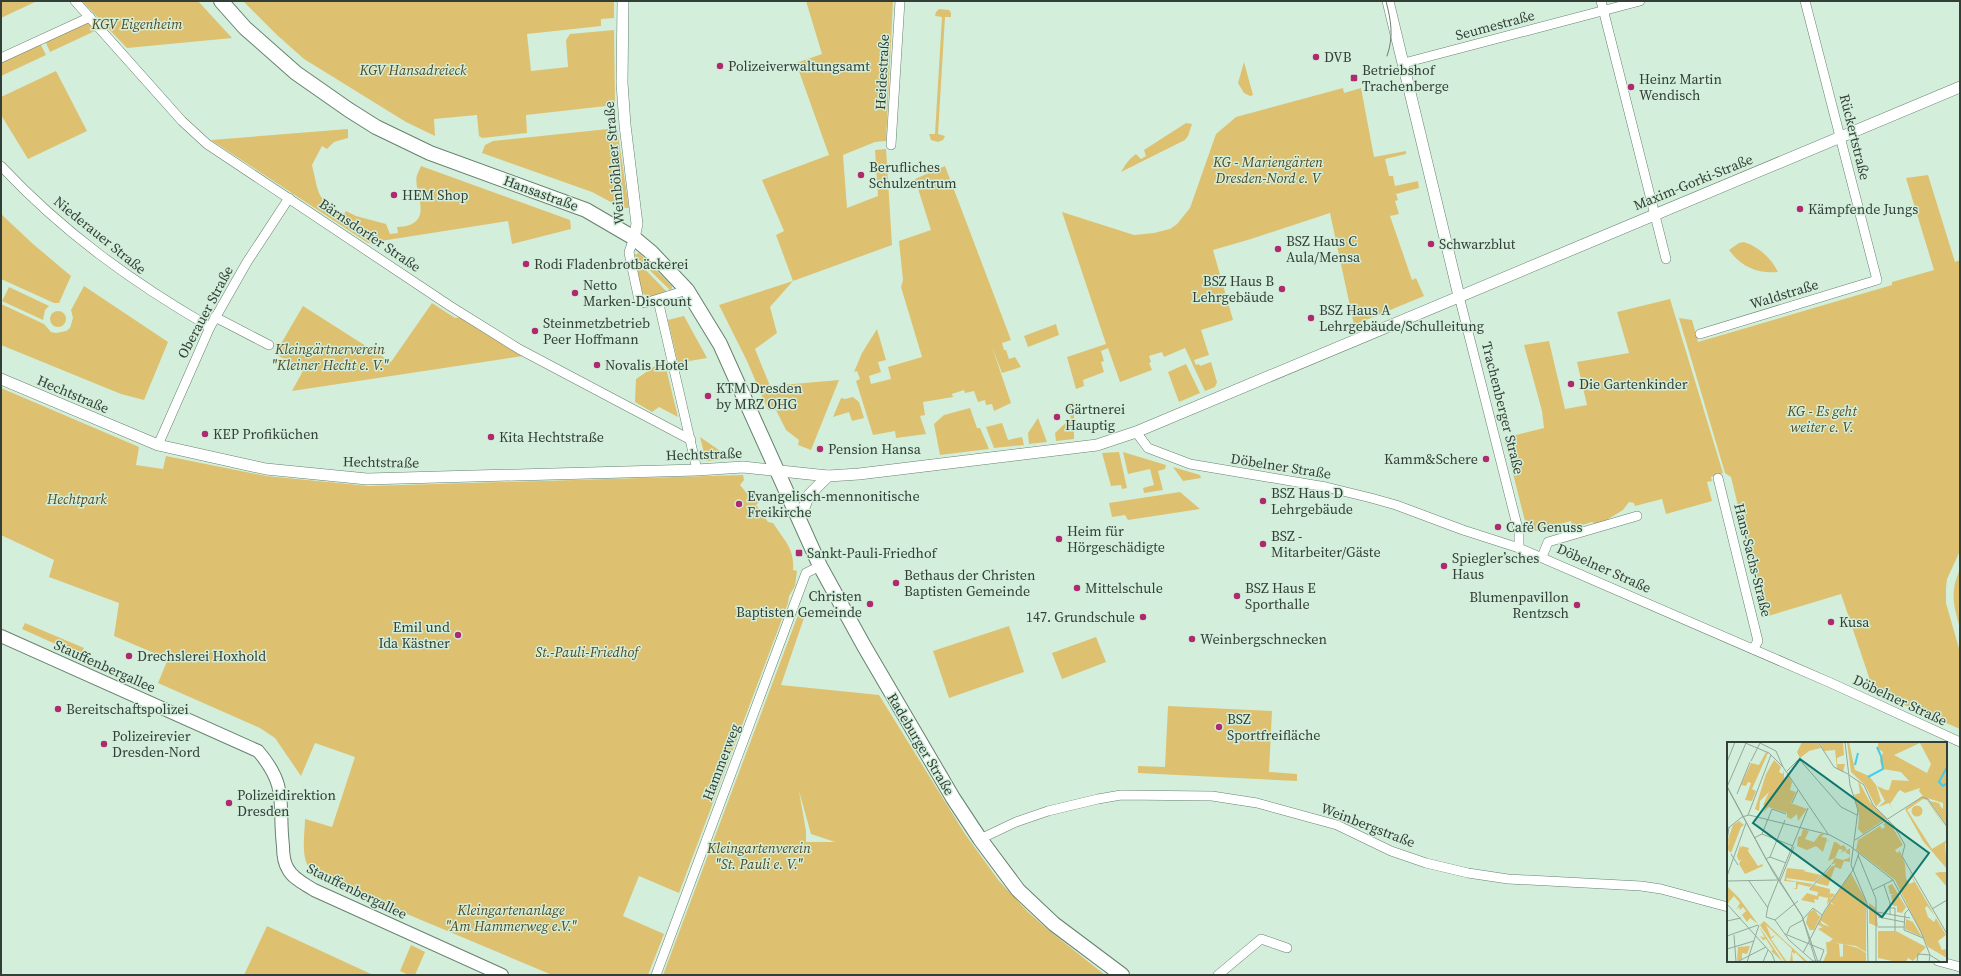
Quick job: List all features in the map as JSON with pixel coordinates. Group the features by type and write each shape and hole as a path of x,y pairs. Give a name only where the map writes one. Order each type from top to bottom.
{"main road":[{"name":"Hansastraße","path":"221,1 245,28 296,74 376,127 430,153 586,210 634,238 652,253 687,290 720,344 777,469"},
{"name":"Radeburger Straße","path":"777,469 798,520 820,566 871,659 953,798 980,840 1009,880 1033,905 1073,939 1122,975"},
{"name":"Stauffenbergallee","path":"1,636 258,752 268,764 277,780 282,797 284,859 287,869 296,878 314,890 502,975"}],"street":[{"name":"Bärnsdorfer Straße","path":"75,1 194,133 207,144 519,349 690,440"},
{"name":"Weinböhlaer Straße","path":"623,1 622,90 637,224 629,252 630,258 640,300 645,303 687,290"},
{"name":"Heidestraße","path":"891,145 900,1"},
{"path":"1388,1 1404,64"},
{"path":"1601,1 1666,259"},
{"name":"Seumestraße","path":"1404,64 1640,1"},
{"name":"Rückertstraße","path":"1805,1 1877,280"},
{"path":"1,58 90,17"},
{"name":"Trachenberger Straße","path":"1404,64 1459,296 1518,528 1519,548"},
{"name":"Maxim-Gorki-Straße","path":"828,476 859,474 1097,445 1136,432 1654,214 1960,88"},
{"name":"Niederauer Straße","path":"1,166 24,190 111,265 172,305 210,327"},
{"name":"Oberauer Straße","path":"158,445 215,317 247,262 289,198"},
{"name":"Waldstraße","path":"1700,334 1877,280"},
{"path":"658,300 697,470"},
{"path":"215,317 269,345"},
{"name":"Hechtstraße","path":"1,379 158,445 266,469 367,479 697,470 743,467 777,469"},
{"name":"Döbelner Straße","path":"1136,432 1148,448 1190,464 1326,487 1371,498 1396,505 1463,530 1519,548 1753,649 1960,742"},
{"path":"777,469 828,476"},
{"path":"798,520 812,490 828,476"},
{"name":"Hans-Sachs-Straße","path":"1718,478 1758,641 1753,649"},
{"path":"1542,557 1548,542 1637,516"},
{"name":"Hammerweg","path":"656,975 806,572 820,566"},
{"name":"Weinbergstraße","path":"980,840 1016,822 1048,811 1098,798 1121,795 1212,796 1256,803 1337,826 1391,851 1426,863 1468,873 1508,879 1641,886 1661,889 1727,906"},
{"path":"1218,975 1261,939 1287,948"},
{"path":"1942,962 1960,967"}],"green space":[{"path":"1,1 37,1 1,18"},
{"name":"KGV Eigenheim","path":"82,1 198,1 232,38 127,48"},
{"name":"KGV Hansadreieck","path":"243,1 614,1 614,18 601,19 601,26 527,34 531,71 568,67 566,40 570,34 614,30 615,105 526,115 527,133 482,138 479,136 477,115 434,119 435,136 406,122 304,59 277,35"},
{"path":"806,1 893,1 886,141 875,142 843,155 847,208 878,196 875,150 886,149 892,245 793,281 776,235 784,231 762,180 829,155 796,63 822,54"},
{"path":"939,9 949,10 951,17 945,17 938,134 945,136 943,140 938,142 931,140 929,134 935,134 942,17 935,16"},
{"path":"87,22 95,31 50,52 45,41"},
{"path":"40,43 46,55 1,76 1,61"},
{"path":"1244,62 1253,95 1250,96 1244,93 1238,83"},
{"path":"56,71 87,131 28,159 1,115 1,97"},
{"name":"KG - Mariengärten Dresden-Nord e. V","path":"1343,88 1344,93 1361,88 1374,157 1406,151 1406,154 1385,159 1389,176 1393,176 1395,186 1418,181 1419,188 1396,194 1398,200 1395,201 1399,214 1390,216 1412,280 1416,278 1424,296 1354,325 1330,213 1213,250 1233,320 1201,330 1209,355 1194,360 1196,365 1199,364 1200,366 1211,362 1217,382 1215,387 1205,391 1185,348 1164,357 1162,352 1149,356 1151,362 1149,363 1152,370 1120,382 1108,348 1101,351 1104,361 1101,362 1104,372 1083,380 1084,386 1076,389 1067,357 1106,344 1062,212 1134,235 1154,233 1170,229 1177,224 1190,208 1216,134 1236,117"},
{"path":"1186,123 1192,124 1185,140 1121,172 1127,162 1136,154 1141,159 1146,156 1144,150"},
{"path":"617,128 629,208 622,208 592,192 482,153 485,145 493,141"},
{"path":"348,129 348,138 334,142 327,149 322,146 312,165 318,190 323,200 328,205 344,214 346,211 356,216 386,224 390,234 398,233 397,227 409,225 417,220 420,214 416,182 421,166 570,220 571,229 512,244 508,221 368,243 211,140"},
{"path":"945,166 1011,340 1002,343 1004,350 1006,350 1009,359 1015,357 1021,367 1002,373 992,347 1011,403 994,411 992,404 986,405 985,400 978,402 974,391 965,393 964,390 952,394 953,397 923,402 925,415 920,416 926,434 896,438 895,431 873,435 856,381 860,379 857,371 854,372 862,353 877,329 886,360 878,362 881,372 869,376 871,384 891,379 888,367 922,357 901,287 903,280 899,241 931,230 915,179"},
{"name":"KG - Es geht weiter e. V.","path":"1928,175 1955,262 1960,260 1960,551 1947,579 1946,603 1960,652 1960,729 1874,692 1841,594 1765,617 1731,477 1725,473 1679,318 1692,320 1698,342 1892,285 1892,282 1934,270 1906,178"},
{"path":"1,214 33,244 71,276 59,303 54,303 1,279"},
{"path":"1744,242 1755,247 1764,254 1772,262 1778,272 1764,272 1750,268 1739,261 1729,250 1739,243"},
{"path":"639,253 672,286 671,291 634,255"},
{"path":"634,258 668,293 651,297 642,292"},
{"path":"793,281 770,307 777,333 755,349 770,386 839,380 811,450 798,445 799,440 786,430 776,410 768,410 747,361 719,305"},
{"path":"84,286 168,342 144,400 121,394 1,345 1,304 44,324 51,332 56,333 66,331 70,328 73,318 71,310"},
{"path":"9,287 49,306 45,310 43,320 2,301"},
{"path":"1670,299 1723,473 1711,477 1712,481 1707,482 1712,501 1666,514 1662,499 1635,506 1634,503 1629,502 1623,510 1600,524 1592,522 1573,528 1571,521 1528,533 1504,438 1544,428 1542,411 1524,345 1549,341 1565,409 1587,405 1577,362 1629,353 1617,312"},
{"name":"Kleingärtnerverein \"Kleiner Hecht e. V.\"","path":"432,303 455,318 463,317 523,356 292,391 304,369 275,354 303,306 391,362"},
{"path":"55,311 61,311 66,316 64,325 61,327 55,327 50,322 50,316"},
{"path":"684,316 707,358 678,363 668,320"},
{"path":"1056,324 1059,335 1028,347 1024,336"},
{"path":"664,360 678,417 659,407 652,412 635,402 636,379"},
{"path":"1186,364 1200,393 1179,402 1168,372"},
{"name":"St.-Pauli-Friedhof","path":"1,388 139,447 136,465 163,469 166,456 266,476 369,486 743,475 744,480 740,485 750,497 752,495 758,503 756,505 768,522 773,523 788,545 792,556 793,570 797,571 795,586 789,596 788,603 679,893 639,876 623,916 664,934 648,975 552,975 333,883 314,873 306,862 304,848 305,819 332,827 355,757 315,743 301,776 275,738 260,728 158,683 168,659 114,636 119,603 49,577 54,560 1,535"},
{"path":"853,397 859,402 864,418 852,421 849,412 833,417 841,398 845,399"},
{"path":"1073,402 1074,439 1056,441 1055,433 1071,418 1065,405"},
{"path":"970,408 977,428 980,428 989,449 940,455 934,424 944,415"},
{"path":"1038,418 1047,442 1029,444 1028,433"},
{"path":"1002,423 1008,440 1022,437 1024,445 994,448 986,427"},
{"path":"700,437 732,459 706,461"},
{"path":"1119,452 1127,488 1122,489 1121,485 1111,486 1102,453"},
{"path":"1123,452 1166,465 1165,469 1158,471 1163,490 1144,493 1143,488 1154,485 1150,469 1128,474"},
{"path":"1173,467 1200,475 1201,478 1183,481"},
{"path":"1180,492 1200,509 1128,520 1125,515 1112,517 1109,503"},
{"path":"1960,569 1960,628 1954,605 1954,591"},
{"name":"Kleingartenverein \"St. Pauli e. V.\"","path":"806,612 781,685 879,695 965,834 999,881 1028,912 1046,928 1105,975 663,975 798,615","holes":["799,791 811,834 835,842 806,842 806,831"]},
{"path":"25,623 84,648 80,655 22,629"},
{"path":"1009,626 1024,672 949,698 933,651"},
{"path":"1096,637 1106,662 1062,679 1052,653"},
{"name":"BSZ Sportfreifläche","path":"1168,706 1272,711 1269,772 1297,774 1297,781 1138,773 1138,766 1165,767"},
{"path":"267,926 371,974 244,975"},
{"path":"411,945 425,952 415,975 409,975 400,971"}],"tram line":[{"path":"1386,1 1391,28 1387,56"}],"place":[{"name":"DVB","path":"1316,57"},
{"name":"Polizeiverwaltungsamt","path":"720,66"},
{"name":"Betriebshof Trachenberge","path":"1354,78"},
{"name":"Heinz Martin Wendisch","path":"1631,87"},
{"name":"Berufliches Schulzentrum","path":"861,175"},
{"name":"HEM Shop","path":"394,195"},
{"name":"Kämpfende Jungs","path":"1800,209"},
{"name":"Schwarzblut","path":"1431,244"},
{"name":"BSZ Haus C Aula/Mensa","path":"1278,249"},
{"name":"Rodi Fladenbrotbäckerei","path":"526,264"},
{"name":"BSZ Haus B Lehrgebäude","path":"1282,289"},
{"name":"Netto Marken-Discount","path":"575,293"},
{"name":"BSZ Haus A Lehrgebäude/Schulleitung","path":"1311,318"},
{"name":"Steinmetzbetrieb Peer Hoffmann","path":"535,331"},
{"name":"Novalis Hotel","path":"597,365"},
{"name":"Die Gartenkinder","path":"1571,384"},
{"name":"KTM Dresden by MRZ OHG","path":"708,396"},
{"name":"Gärtnerei Hauptig","path":"1057,417"},
{"name":"KEP Profiküchen","path":"205,434"},
{"name":"Kita Hechtstraße","path":"491,437"},
{"name":"Pension Hansa","path":"820,449"},
{"name":"Kamm&Schere","path":"1486,459"},
{"name":"BSZ Haus D Lehrgebäude","path":"1263,501"},
{"name":"Evangelisch-mennonitische Freikirche","path":"739,504"},
{"name":"Café Genuss","path":"1498,527"},
{"name":"Heim für Hörgeschädigte","path":"1059,539"},
{"name":"BSZ - Mitarbeiter/Gäste","path":"1263,544"},
{"name":"Sankt-Pauli-Friedhof","path":"799,553"},
{"name":"Spiegler’sches Haus","path":"1444,566"},
{"name":"Bethaus der Christen Baptisten Gemeinde","path":"896,583"},
{"name":"Mittelschule","path":"1077,588"},
{"name":"BSZ Haus E Sporthalle","path":"1237,596"},
{"name":"Christen Baptisten Gemeinde","path":"870,604"},
{"name":"Blumenpavillon Rentzsch","path":"1577,605"},
{"name":"147. Grundschule","path":"1143,617"},
{"name":"Kusa","path":"1831,622"},
{"name":"Emil und Ida Kästner","path":"458,635"},
{"name":"Weinbergschnecken","path":"1192,639"},
{"name":"Drechslerei Hoxhold","path":"129,656"},
{"name":"Bereitschaftspolizei","path":"58,709"},
{"name":"BSZ Sportfreifläche","path":"1219,727"},
{"name":"Polizeirevier Dresden-Nord","path":"104,744"},
{"name":"Polizeidirektion Dresden","path":"229,803"}],"park label":[{"name":"Hechtpark","path":"77,499"},
{"name":"Kleingartenanlage \"Am Hammerweg e.V.\"","path":"511,918"}]}
